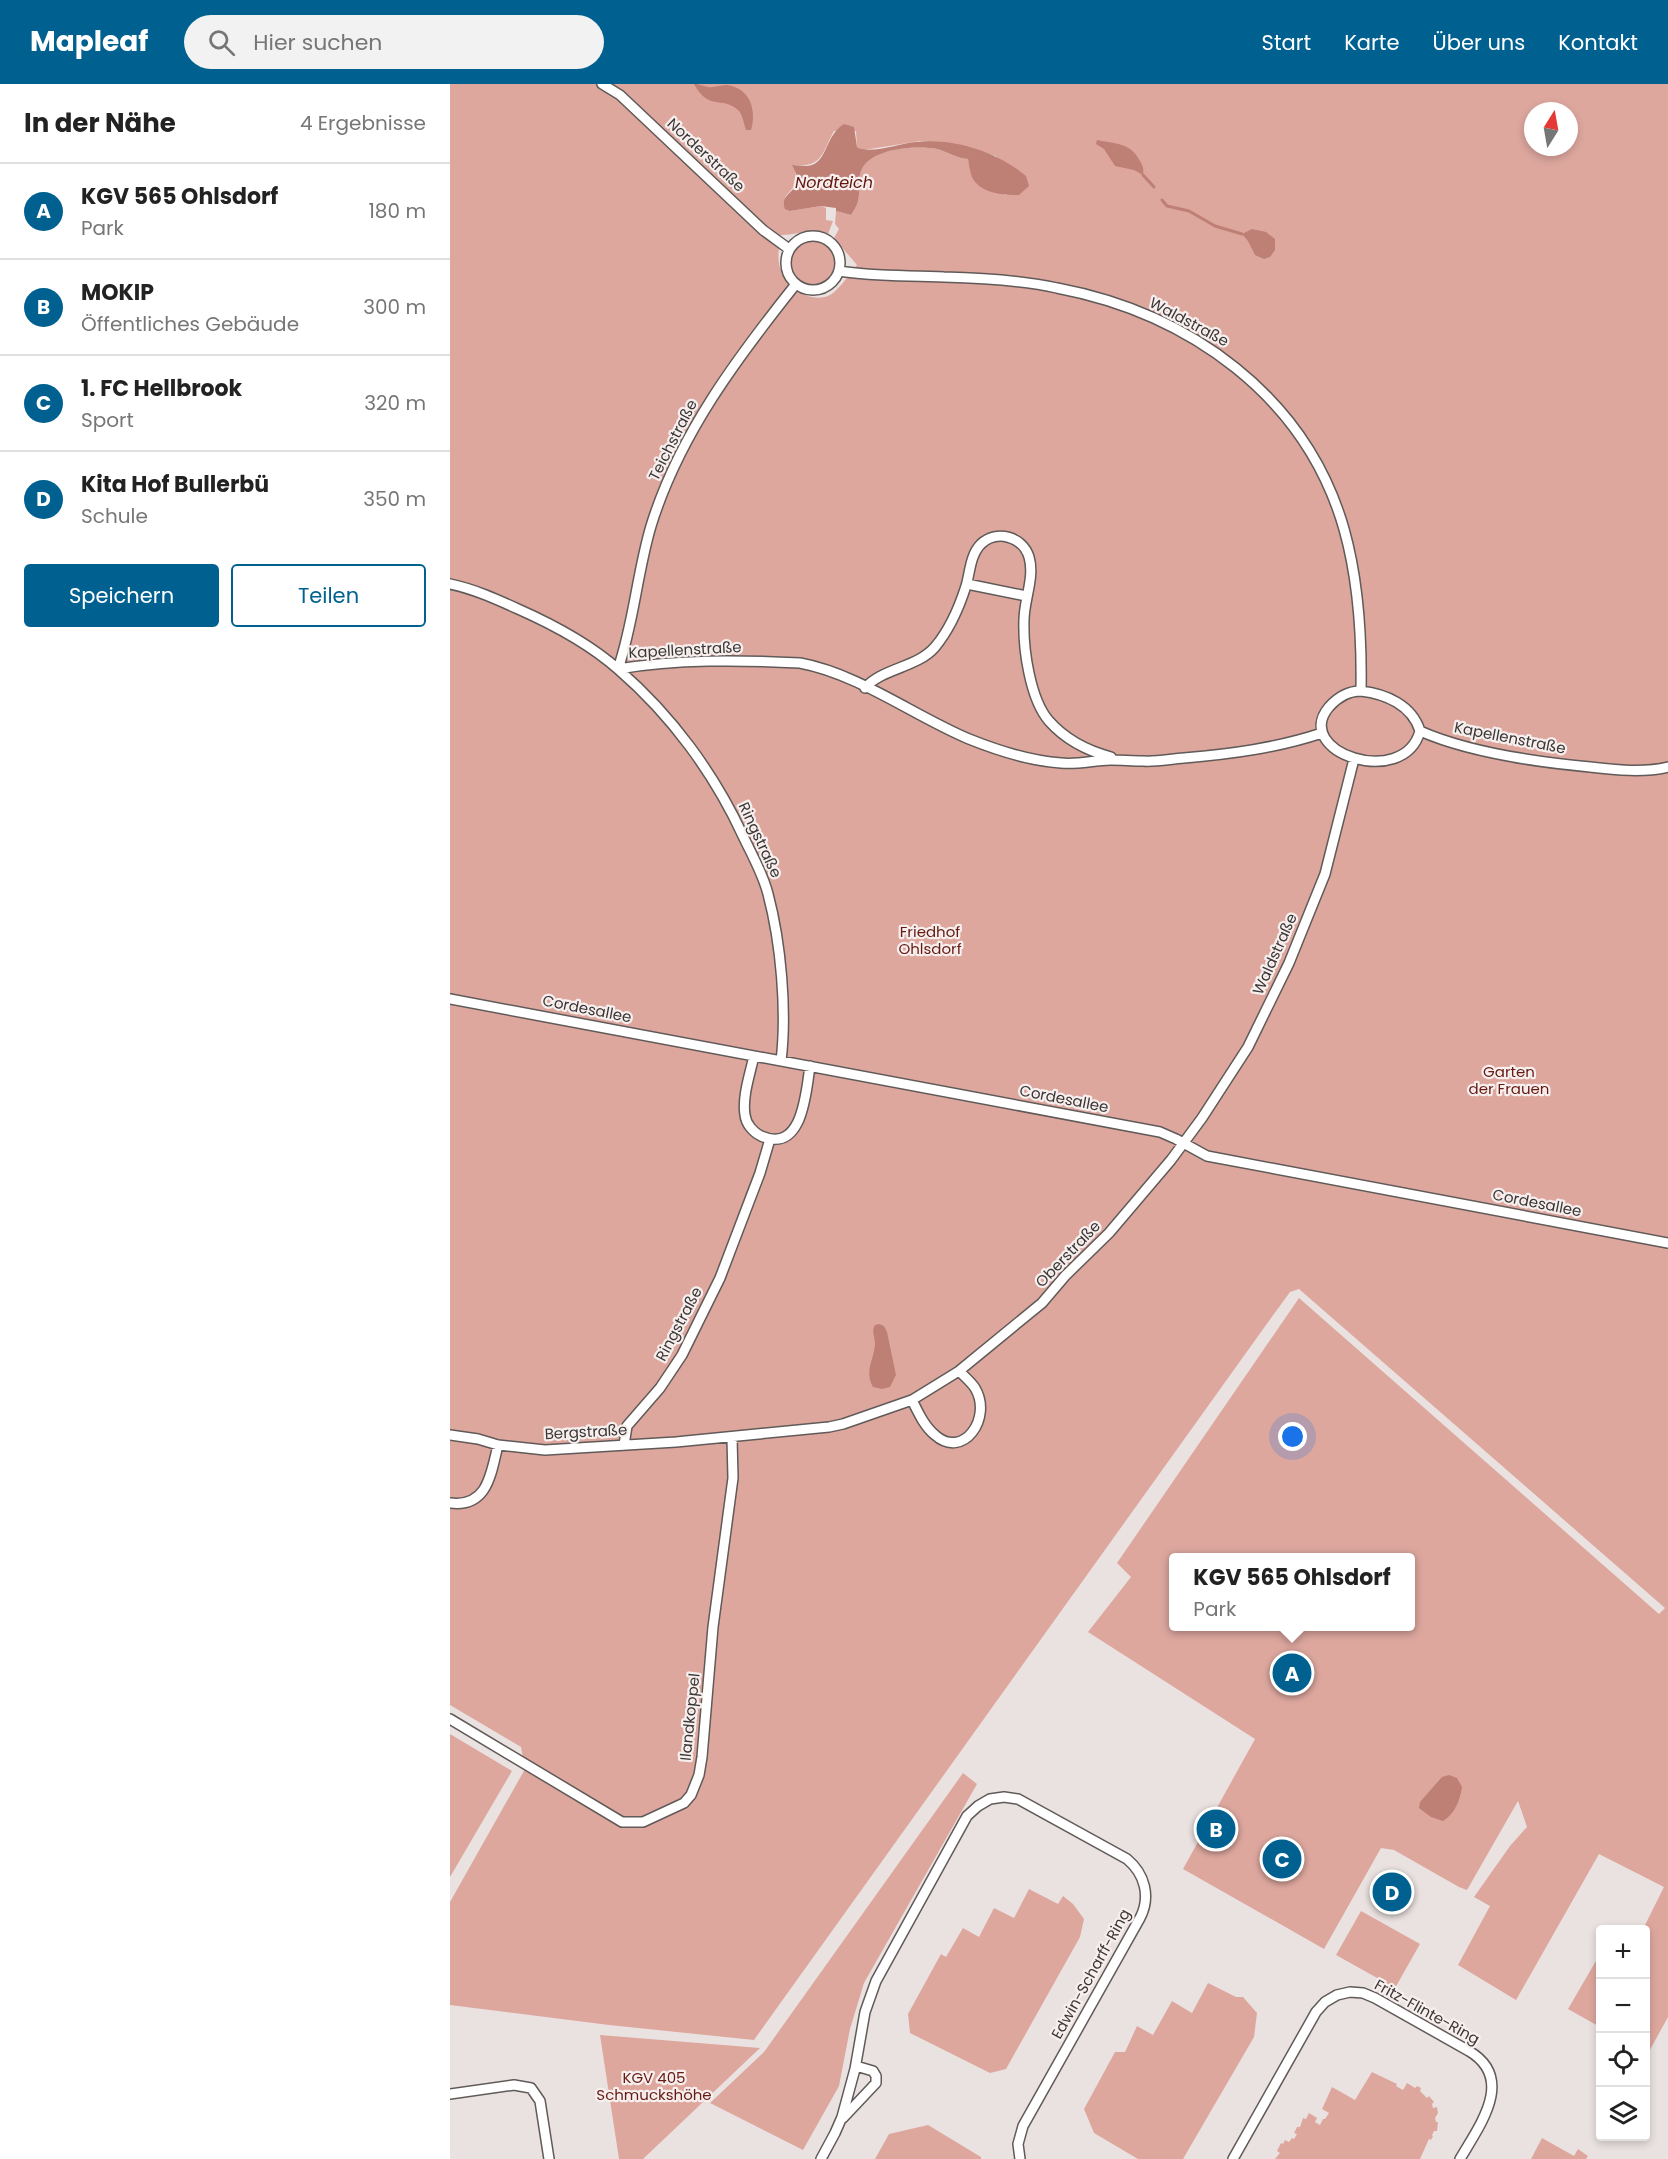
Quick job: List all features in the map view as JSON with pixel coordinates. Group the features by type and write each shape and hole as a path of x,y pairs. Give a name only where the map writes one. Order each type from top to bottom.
{"street":[{"name":"Norderstraße","path":"602,84 620,95 764,230 789,249"},
{"path":"810,236 827,239 837,249 840,256 840,271 834,282 820,290 807,290 795,284 789,276 786,266 789,249 802,238 810,236"},
{"name":"Waldstraße","path":"840,271 877,275 974,278 1057,287 1148,315 1226,359 1266,393 1287,417 1327,484 1344,528 1358,598 1362,640 1361,691"},
{"name":"Teichstraße","path":"618,669 626,645 639,571 650,528 673,466 709,402 759,330 795,284"},
{"name":"Kapellenstraße","path":"865,688 871,681 898,670 933,649 947,631 967,584 977,549 991,538 1007,537 1020,543 1028,555 1030,574 1024,621 1025,653 1039,702 1048,720 1068,738 1098,753 1122,760"},
{"name":"Kapellenstraße","path":"450,584 480,592 547,622 618,669 648,664 698,661 800,663 815,666 967,738 1027,758 1062,763 1122,760 1144,762 1238,752 1297,741 1322,733"},
{"path":"967,584 1026,596"},
{"name":"Ringstraße","path":"618,669 664,715 700,760 734,816 764,879 777,948 783,1005 784,1038 781,1061"},
{"path":"1361,691 1380,694 1400,703 1414,717 1420,731 1414,746 1399,756 1373,761 1354,759 1336,750 1326,741 1322,733 1327,709 1344,695 1361,691"},
{"name":"Kapellenstraße","path":"1420,731 1453,743 1543,763 1639,770 1668,767"},
{"name":"Waldstraße","path":"1184,1143 1248,1047 1300,938 1332,853 1354,759"},
{"name":"Cordesallee","path":"450,999 1160,1132 1207,1156 1668,1244"},
{"path":"754,1056 745,1117 750,1127 759,1135 770,1138 780,1138 790,1133 797,1125 810,1066"},
{"name":"Ringstraße","path":"624,1445 627,1426 660,1388 681,1355 720,1278 760,1173 770,1138"},
{"name":"Oberstraße","path":"676,1442 732,1438 843,1424 912,1400 959,1371 1042,1303 1065,1276 1109,1233 1184,1143"},
{"path":"912,1400 923,1421 935,1436 946,1442 960,1441 969,1436 977,1428 980,1404 976,1389 959,1371"},
{"name":"Bergstraße","path":"450,1434 498,1445 545,1449 676,1442"},
{"name":"Ilandkoppel","path":"450,1719 622,1822 643,1822 684,1803 691,1795 699,1775 702,1757 713,1627 733,1478 732,1438"},
{"path":"450,1503 466,1503 476,1499 483,1492 498,1445"},
{"name":"Edwin-Scharff-Ring","path":"820,2159 841,2120 856,2066 865,2012 882,1969 965,1820 978,1806 999,1797 1018,1799 1118,1854 1130,1862 1142,1877 1145,1890 1144,1909 1023,2126 1018,2140 1020,2159"},
{"name":"Fritz-Flinte-Ring","path":"1233,2159 1316,2012 1332,1997 1354,1992 1375,1998 1469,2050 1486,2067 1492,2085 1490,2104 1460,2159"},
{"name":"Edwin-Scharff-Ring","path":"841,2120 876,2083 873,2071 856,2066"},
{"path":"450,2094 514,2085 531,2088 540,2101 549,2159"}],"green space":[{"name":"Friedhof Ohlsdorf","path":"450,84 1668,84 1668,2017 1650,2050 1650,1925 1645,1925 1664,1887 1599,1854 1516,2000 1458,1965 1490,1906 1474,1897 1510,1846 1527,1827 1518,1801 1467,1890 1394,1850 1381,1848 1324,1949 1183,1869 1255,1739 1088,1632 1131,1577 1117,1563 1299,1298 1659,1614 1665,1608 1299,1289 1290,1292 1266,1325 754,2040 450,2005 450,1902 525,1769 521,1747 450,1705","holes":["834,131 856,131 857,147 864,150 920,141 958,145 996,156 1007,195 991,191 980,185 973,175 968,159 937,149 906,148 873,157 861,170 858,202 851,215 836,211 835,224 839,229 834,238 857,265 832,294 821,298 813,297 792,287 783,275 779,260 781,235 811,232 828,234 833,221 826,220 826,208 821,206 790,211 785,197 797,183 794,165 811,164 817,161"]},
{"path":"813,241 828,248 835,263 828,278 813,285 798,278 791,263 798,248"},
{"path":"450,1734 512,1771 450,1877"},
{"path":"963,1773 977,1784 864,1983 850,2029 839,2086 803,2150 710,2103 764,2052"},
{"path":"1029,1889 1058,1904 1063,1896 1073,1904 1084,1919 1080,1937 1006,2069 990,2073 910,2033 908,2014 941,1954 946,1957 963,1928 979,1937 994,1908 1014,1918"},
{"path":"1361,1911 1420,1944 1395,1988 1336,1955"},
{"path":"1596,1961 1596,2025 1568,2009"},
{"path":"1208,1983 1236,1997 1243,1997 1257,2013 1254,2037 1183,2159 1138,2159 1094,2133 1084,2109 1115,2052 1125,2052 1137,2026 1153,2035 1172,2001 1192,2013"},
{"name":"KGV 405 Schmuckshöhe","path":"600,2035 760,2048 643,2159 619,2159"},
{"path":"1372,2072 1397,2084 1396,2086 1403,2090 1407,2083 1415,2088 1417,2086 1421,2088 1420,2091 1434,2102 1433,2108 1437,2107 1438,2113 1435,2118 1438,2122 1437,2131 1434,2131 1431,2140 1429,2139 1420,2159 1275,2159 1280,2153 1277,2151 1281,2143 1294,2139 1297,2127 1300,2127 1303,2118 1306,2119 1309,2113 1317,2118 1315,2122 1320,2125 1325,2119 1329,2113 1322,2109 1332,2087 1355,2100"},
{"path":"928,2125 981,2159 875,2159 889,2134"},
{"path":"1542,2138 1574,2156 1578,2149 1588,2156 1586,2159 1531,2159"}],"water":[{"path":"694,84 710,87 727,85 741,90 750,101 752,108 751,130 746,130 739,111 733,106 705,98"},
{"name":"Nordteich","path":"844,124 854,127 857,147 862,149 931,141 975,148 1015,167 1026,176 1029,186 1019,195 1006,195 986,190 976,183 971,175 968,159 937,149 906,148 883,153 866,163 859,177 858,202 851,215 836,211 836,208 821,206 790,211 785,209 784,200 797,183 792,165 810,166 817,162 833,135"},
{"path":"1097,140 1122,145 1132,150 1142,164 1143,175 1134,170 1115,166 1104,149 1096,144"},
{"path":"1252,229 1266,232 1275,239 1275,250 1270,257 1264,259 1255,255 1242,234"},
{"path":"875,1325 884,1326 887,1332 896,1375 890,1387 882,1389 873,1387 869,1376 875,1344 873,1330"},
{"path":"1449,1775 1457,1778 1462,1787 1451,1815 1443,1821 1431,1817 1419,1808 1420,1802 1442,1777"}],"waterway":[{"path":"1143,175 1154,187"},
{"path":"1162,200 1167,206 1189,211 1215,226 1242,234"}],"place":[{"name":"KGV 565 Ohlsdorf","path":"1292,1673"},
{"name":"MOKIP","path":"1216,1829"},
{"name":"1. FC Hellbrook","path":"1282,1859"},
{"name":"Kita Hof Bullerbü","path":"1392,1892"}],"park label":[{"name":"Garten der Frauen","path":"1509,1080"}]}
